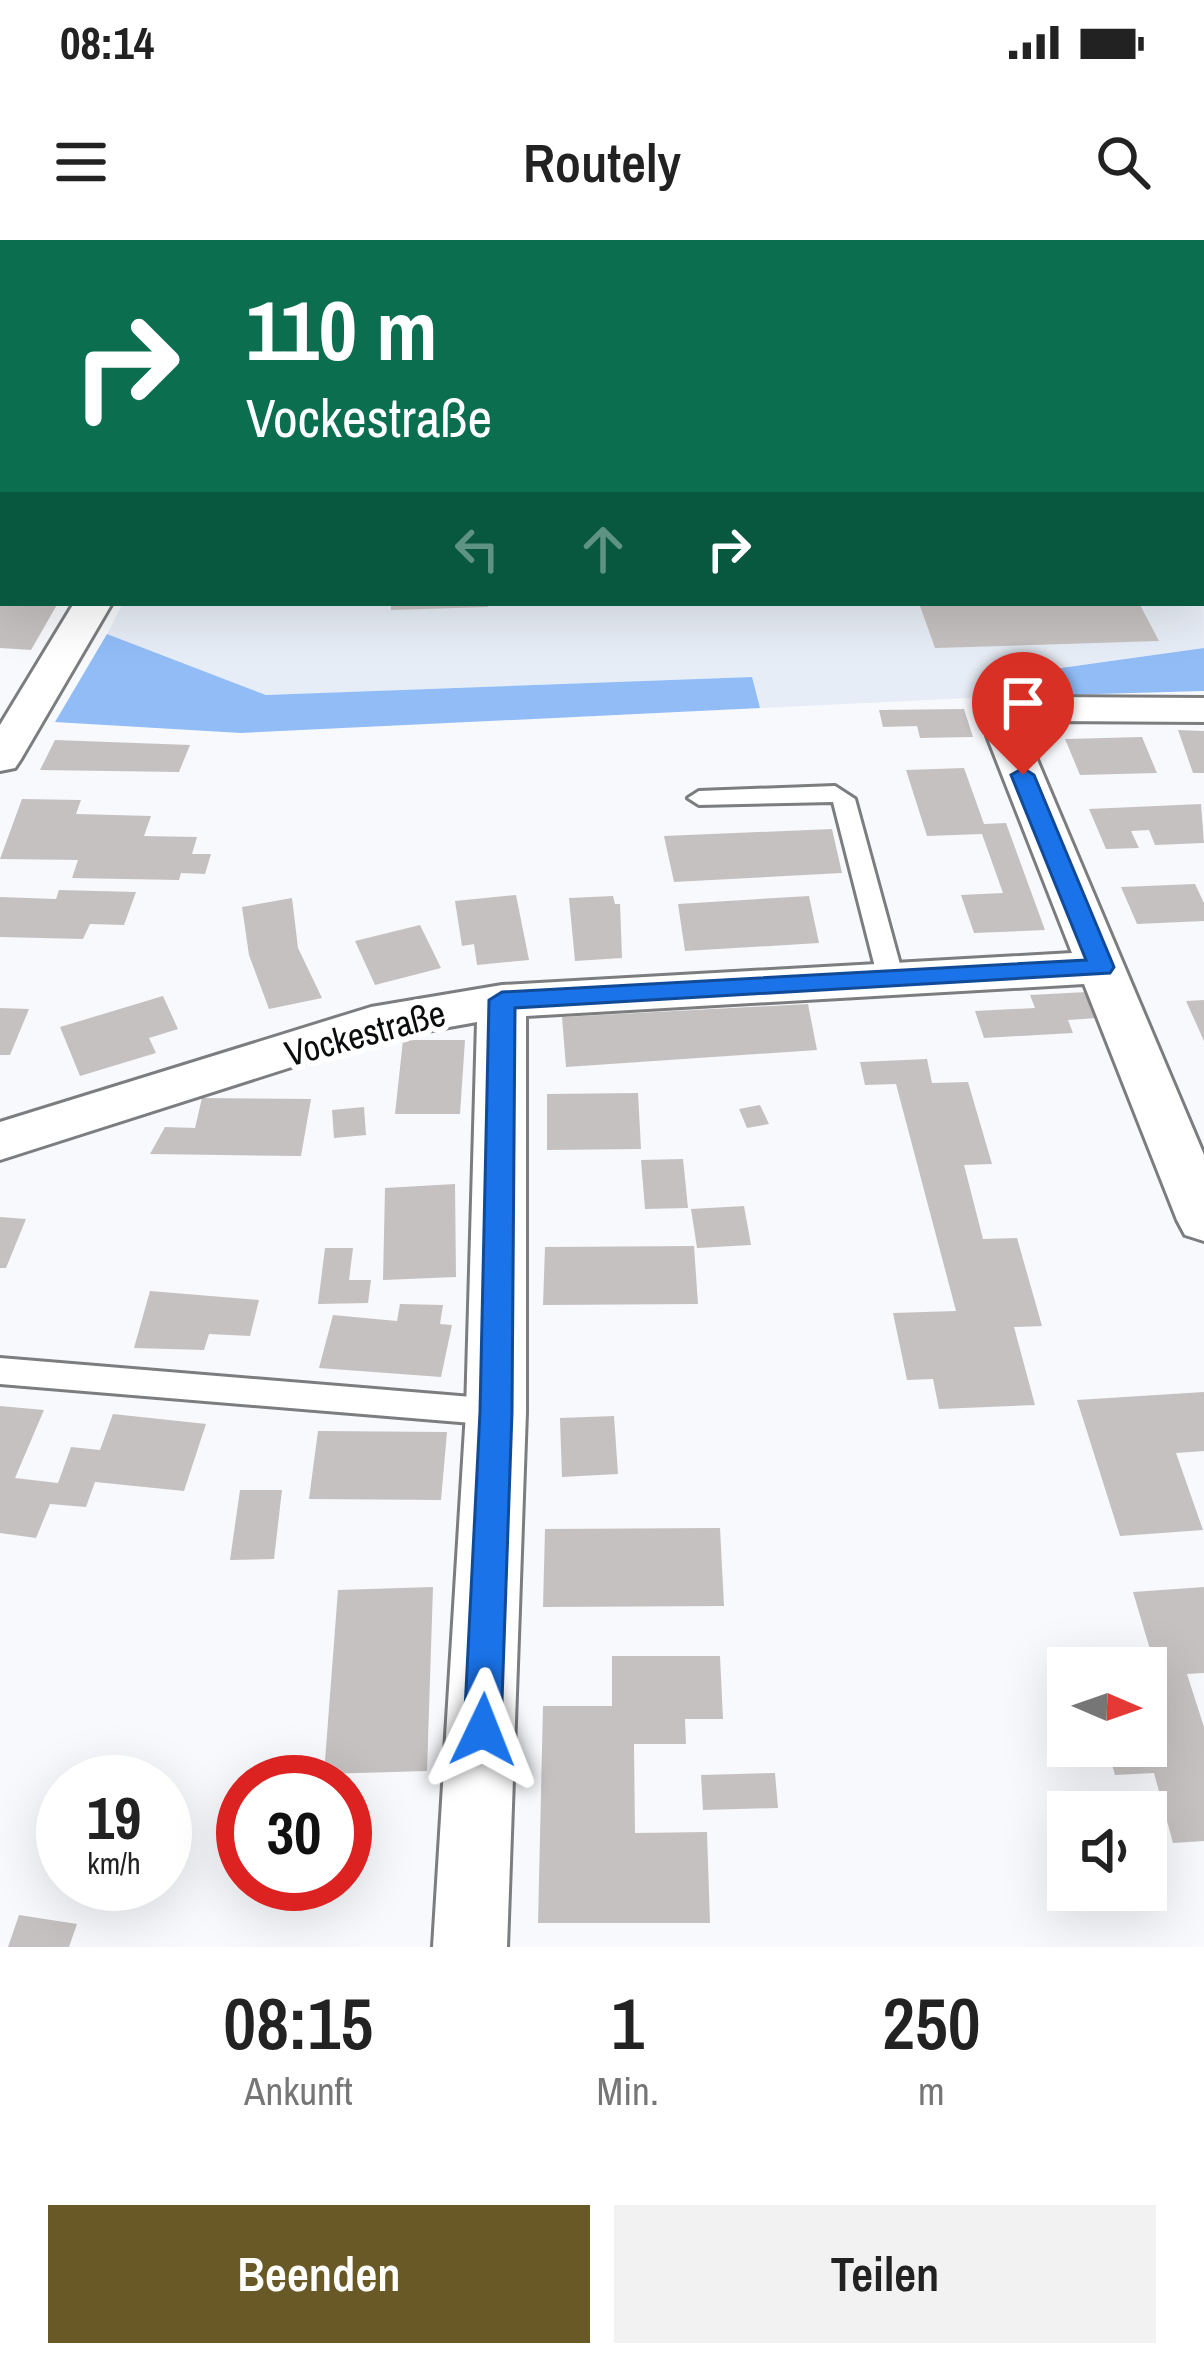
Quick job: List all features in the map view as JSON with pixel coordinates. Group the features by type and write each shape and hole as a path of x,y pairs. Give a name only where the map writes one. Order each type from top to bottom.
{"street":[{"path":"0,759 91,606"},
{"path":"1204,710 1049,709 1016,716 1007,736 1204,1220"},
{"name":"Vockestraße","path":"0,1141 371,1024 502,1000 1101,967"},
{"path":"470,1947 496,1412 502,1000"}],"lane":[{"path":"699,798 835,793 844,799 891,979"},
{"path":"0,1370 496,1412"}],"shaded area":[{"path":"121,606 1204,606 1204,648 983,679 990,697 760,708 751,677 266,695 107,634"},
{"path":"107,634 266,695 752,677 760,708 241,733 55,722"},
{"path":"1204,648 1204,691 990,697 982,679"}],"building":[{"path":"0,606 56,606 31,650 0,648"},
{"path":"391,606 488,606 488,607 391,610"},
{"path":"920,606 1141,606 1159,641 935,648"},
{"path":"964,709 973,737 920,738 917,726 883,727 879,710"},
{"path":"1178,730 1204,731 1204,773 1193,773"},
{"path":"1142,737 1157,773 1080,775 1065,739"},
{"path":"55,740 190,745 179,772 40,770"},
{"path":"964,768 984,824 1006,823 1045,930 974,933 961,895 1003,893 982,834 927,836 906,770"},
{"path":"22,799 81,800 76,814 151,816 144,836 197,837 192,854 211,854 205,874 181,873 179,880 72,878 78,860 0,859"},
{"path":"1201,804 1204,843 1155,845 1149,830 1131,831 1139,848 1106,849 1089,809"},
{"path":"832,829 842,873 674,882 664,836"},
{"path":"1195,884 1204,903 1204,921 1137,924 1121,887"},
{"path":"59,890 136,892 124,925 90,924 83,939 0,937 0,897 56,899"},
{"path":"516,895 529,960 477,965 474,944 462,946 455,901"},
{"path":"613,896 615,904 620,904 622,958 575,961 569,898"},
{"path":"809,896 819,943 685,951 678,904"},
{"path":"292,898 298,948 322,998 269,1009 249,955 242,907"},
{"path":"420,925 441,968 375,985 355,941"},
{"path":"1087,992 1097,1018 1068,1020 1073,1033 984,1038 975,1011 1035,1008 1030,995"},
{"path":"163,996 178,1029 149,1038 156,1053 80,1076 60,1027"},
{"path":"1204,1000 1204,1041 1186,1001"},
{"path":"808,1004 817,1050 566,1067 562,1017"},
{"path":"0,1008 29,1009 10,1055 0,1055"},
{"path":"403,1040 465,1040 460,1114 395,1114"},
{"path":"927,1059 932,1083 968,1082 992,1164 964,1165 983,1239 1017,1238 1042,1326 1014,1327 1035,1405 939,1409 933,1379 907,1380 893,1313 956,1311 896,1084 865,1085 860,1062"},
{"path":"638,1093 641,1149 547,1150 547,1094"},
{"path":"202,1098 311,1099 301,1156 150,1154 165,1127 195,1128"},
{"path":"760,1105 769,1124 747,1128 739,1109"},
{"path":"364,1107 366,1135 334,1138 332,1110"},
{"path":"683,1159 688,1208 645,1209 641,1160"},
{"path":"455,1184 456,1277 383,1280 385,1188"},
{"path":"744,1206 751,1245 697,1248 691,1209"},
{"path":"0,1217 26,1219 6,1268 0,1268"},
{"path":"694,1246 698,1304 543,1305 545,1247"},
{"path":"325,1248 353,1248 349,1280 371,1280 368,1303 318,1304"},
{"path":"150,1291 259,1300 250,1336 209,1334 204,1350 134,1348"},
{"path":"400,1304 443,1305 440,1324 452,1325 441,1377 319,1368 333,1315 397,1321"},
{"path":"1204,1392 1204,1451 1176,1453 1203,1530 1120,1536 1077,1400"},
{"path":"0,1406 44,1410 15,1478 58,1483 71,1447 100,1450 113,1414 206,1424 184,1491 95,1482 86,1507 50,1504 36,1538 0,1533"},
{"path":"614,1416 618,1474 562,1477 560,1418"},
{"path":"318,1431 447,1432 441,1500 309,1499"},
{"path":"240,1490 282,1490 274,1559 230,1560"},
{"path":"720,1528 724,1606 543,1607 545,1529"},
{"path":"433,1587 427,1771 372,1773 372,1755 325,1755 338,1590"},
{"path":"1204,1587 1204,1673 1187,1674 1204,1727 1204,1841 1173,1843 1167,1791 1159,1791 1154,1773 1115,1775 1113,1767 1167,1767 1167,1647 1149,1647 1133,1592"},
{"path":"612,1656 720,1656 723,1719 685,1719 686,1744 634,1744 635,1833 707,1832 710,1923 538,1923 543,1706 612,1706"},
{"path":"775,1773 778,1808 703,1810 701,1775"},
{"path":"19,1915 77,1924 69,1947 8,1947"}],"route":[{"path":"483,1730 496,1412 502,1000 1101,967 1023,775"}]}
